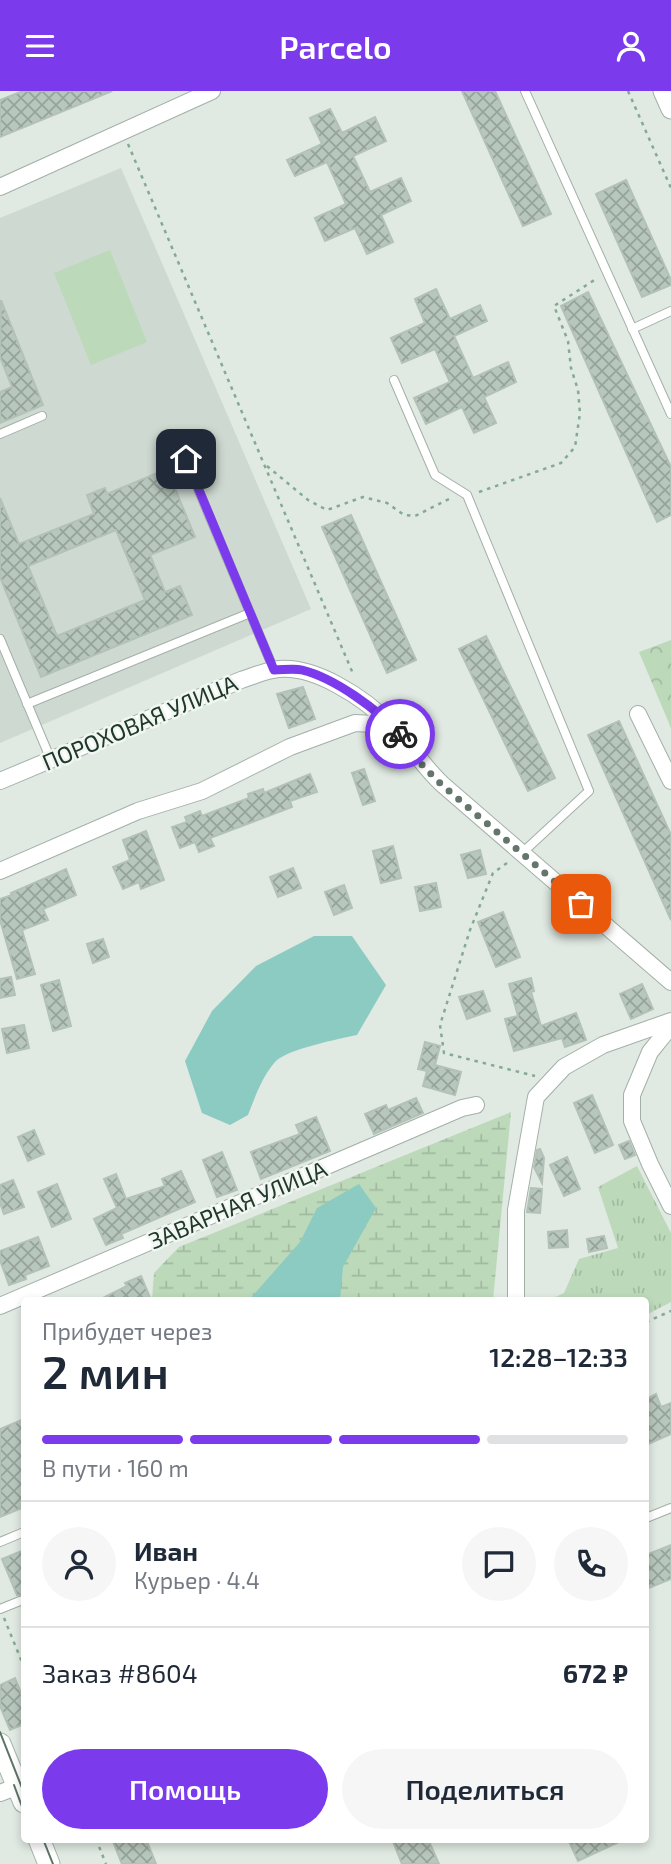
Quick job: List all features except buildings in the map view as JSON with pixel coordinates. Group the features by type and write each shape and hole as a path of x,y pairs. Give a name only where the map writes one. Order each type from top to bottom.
{"main road":[{"path":"0,1744 18,1796"},
{"path":"41,1843 49,1864"}],"street":[{"path":"0,187 212,91"},
{"path":"663,91 671,109"},
{"name":"ПОРОХОВАЯ УЛИЦА","path":"0,781 241,680 274,670 302,670 365,702 391,725 423,766 442,785 671,982"},
{"path":"638,714 671,781"},
{"path":"0,871 138,811 202,791 290,747 355,723 391,725"},
{"path":"516,1297 516,1210 536,1097 564,1067 603,1045 671,1024"},
{"path":"671,1024 650,1052 632,1095 632,1121 671,1206"},
{"name":"ЗАВАРНАЯ УЛИЦА","path":"0,1305 462,1108 476,1105"}],"lane":[{"path":"525,91 671,414"},
{"path":"632,328 671,311"},
{"path":"394,380 435,475 467,495 589,791 522,853"},
{"path":"0,434 42,417"},
{"path":"175,433 274,670"},
{"path":"27,703 250,613"},
{"path":"0,639 51,760"},
{"path":"649,1517 671,1508"},
{"path":"0,1542 21,1533"},
{"path":"0,1609 20,1601"}],"path":[{"path":"628,91 671,188"},
{"path":"122,132 365,702"},
{"path":"265,464 308,499 327,510 363,497 387,503 404,515 415,516 446,500 484,491 561,463 575,447 580,413 568,341 554,306 607,272"},
{"path":"522,853 492,873 470,930 440,1025 444,1053 551,1081"},
{"path":"649,1321 671,1311"},
{"path":"0,1609 21,1660"},
{"path":"98,1843 106,1864"}],"shaded area":[{"path":"121,168 311,609 0,743 0,218"}],"green space":[{"path":"110,250 147,342 91,365 54,273"},
{"path":"671,640 671,728 639,652"},
{"path":"511,1112 493,1297 152,1297 154,1273 179,1247"},
{"path":"637,1166 671,1233 671,1302 649,1313 649,1297 555,1297 564,1293 579,1259 618,1248 598,1187"}],"water":[{"path":"314,936 352,936 386,985 357,1035 314,1045 281,1057 266,1074 248,1115 230,1125 202,1113 185,1061 212,1011 256,966"},
{"path":"359,1184 376,1208 343,1267 340,1297 252,1297 300,1242 317,1208"}],"tram line":[{"path":"0,1732 21,1785"},
{"path":"14,1785 21,1804"},
{"path":"45,1843 53,1864"}],"way so far":[{"path":"400,734 423,766 442,785 581,904"}],"route":[{"path":"186,459 274,670 302,670 330,682 365,702 400,734"}]}
